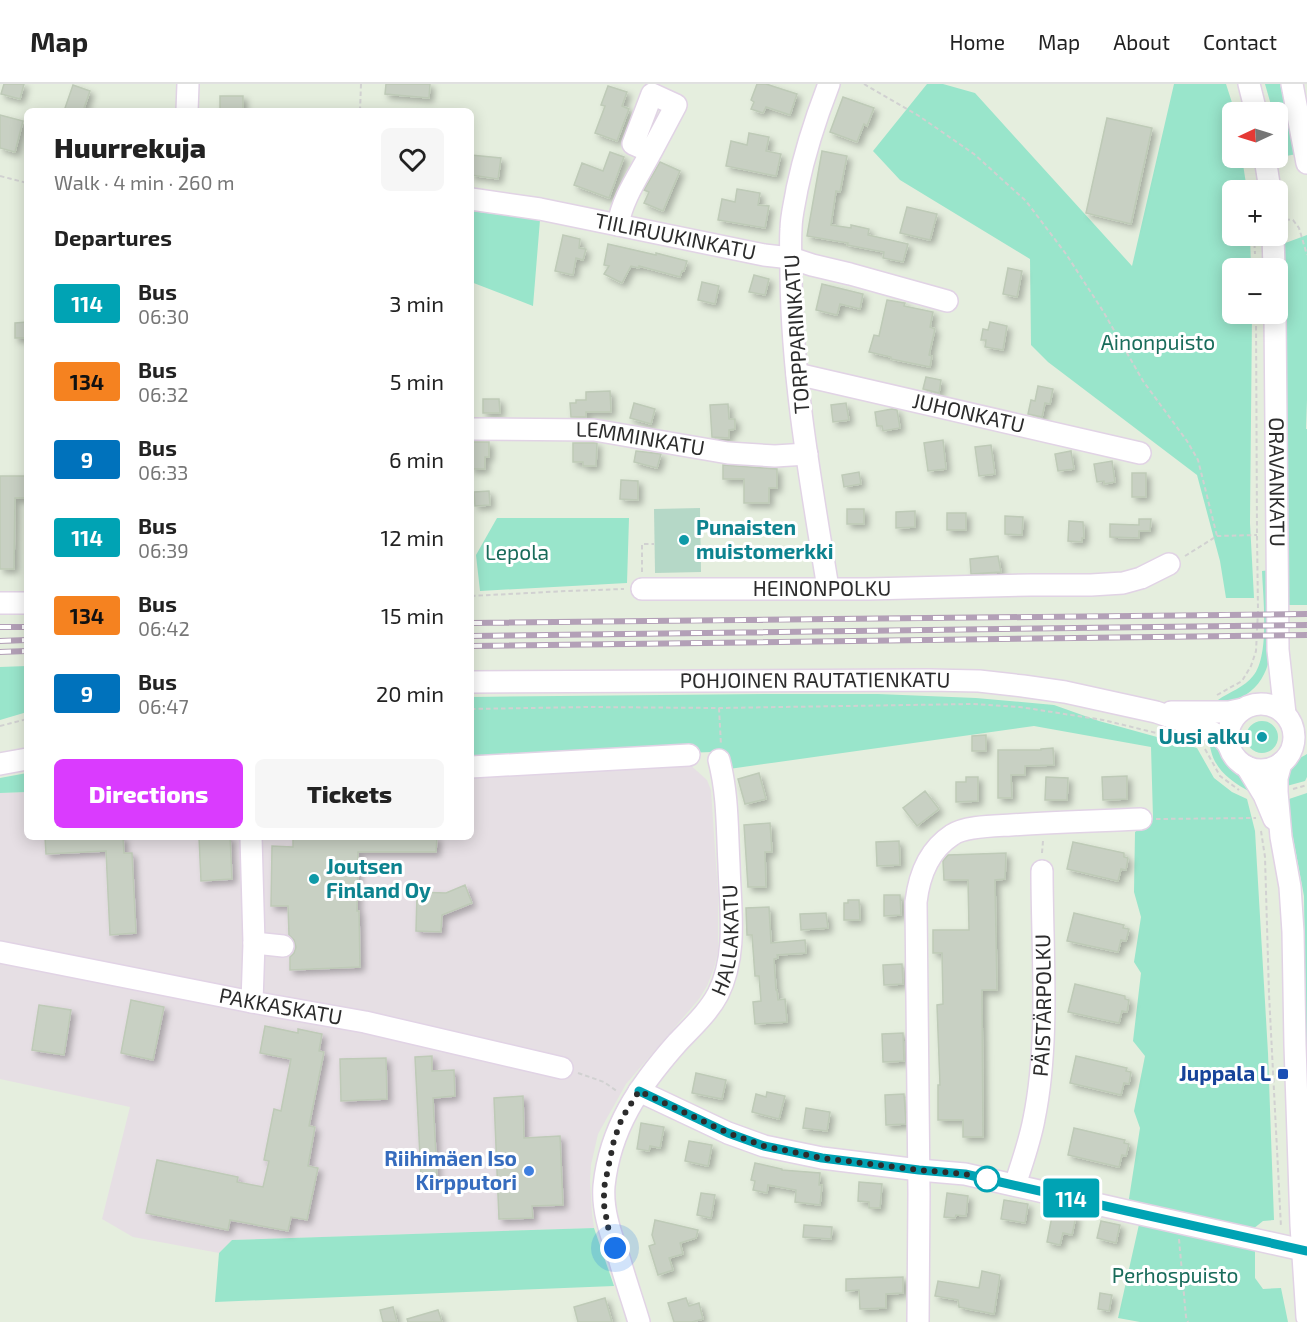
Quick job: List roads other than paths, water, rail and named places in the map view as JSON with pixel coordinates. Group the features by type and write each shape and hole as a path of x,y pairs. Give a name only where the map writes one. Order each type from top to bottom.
{"street":[{"path":"187,108 188,84"},
{"name":"TORPPARINKATU","path":"828,588 797,374 792,315 790,230 804,158 829,84"},
{"path":"1249,84 1254,102"},
{"path":"1292,84 1307,163"},
{"path":"618,225 625,202 651,152 633,144 654,89"},
{"name":"TIILIRUUKINKATU","path":"474,199 540,209 764,255 791,258 947,301"},
{"name":"ORAVANKATU","path":"1275,324 1278,650 1293,716"},
{"name":"JUHONKATU","path":"797,374 1140,453"},
{"name":"LEMMINKATU","path":"474,429 594,430 728,453 775,456 807,454"},
{"name":"HEINONPOLKU","path":"642,589 868,589 1091,585 1123,583 1141,578 1169,564"},
{"path":"0,603 24,603"},
{"name":"ORAVANKATU","path":"1246,708 1262,696 1267,689 1278,650"},
{"name":"POHJOINEN RAUTATIENKATU","path":"474,682 979,681 1065,692 1156,712 1206,729 1223,738 1228,744"},
{"path":"1271,794 1284,760 1292,749 1293,716 1269,705 1261,704 1246,708 1236,715 1228,730 1228,744 1235,758 1256,770 1273,768 1284,760 1307,745"},
{"name":"POHJOINEN RAUTATIENKATU","path":"1156,712 1229,712 1246,708"},
{"name":"HALLAKATU","path":"639,1322 608,1227 604,1188 614,1140 622,1118 663,1059 705,1013 718,994 725,975 731,941 725,781 720,753"},
{"path":"474,767 689,755"},
{"path":"0,764 24,760"},
{"path":"1247,766 1271,794 1290,887 1293,932 1297,1248 1307,1317"},
{"path":"918,1322 916,902 922,872 941,844 953,834 986,826 1140,819"},
{"path":"251,840 254,943 252,1002"},
{"name":"PÄISTÄRPOLKU","path":"1015,1185 1034,1120 1041,1058 1042,871"},
{"path":"254,943 283,946"},
{"name":"PAKKASKATU","path":"0,952 365,1022 562,1068"},
{"path":"636,1096 764,1146 822,1158 965,1174 1297,1248"}],"railway":[{"path":"474,623 1307,614"},
{"path":"474,636 1307,625"},
{"path":"0,627 24,627"},
{"path":"474,646 1307,635"},
{"path":"0,641 24,640"},
{"path":"0,652 24,651"}],"place":[{"name":"Punaisten muistomerkki","path":"684,540"},
{"name":"Uusi alku","path":"1262,737"},
{"name":"Joutsen Finland Oy","path":"314,879"},
{"name":"Juppala L","path":"1283,1074"},
{"name":"Riihimäen Iso Kirpputori","path":"529,1171"}],"park label":[{"name":"Ainonpuisto","path":"1158,343"},
{"name":"Lepola","path":"517,553"},
{"name":"Perhospuisto","path":"1175,1276"}]}
